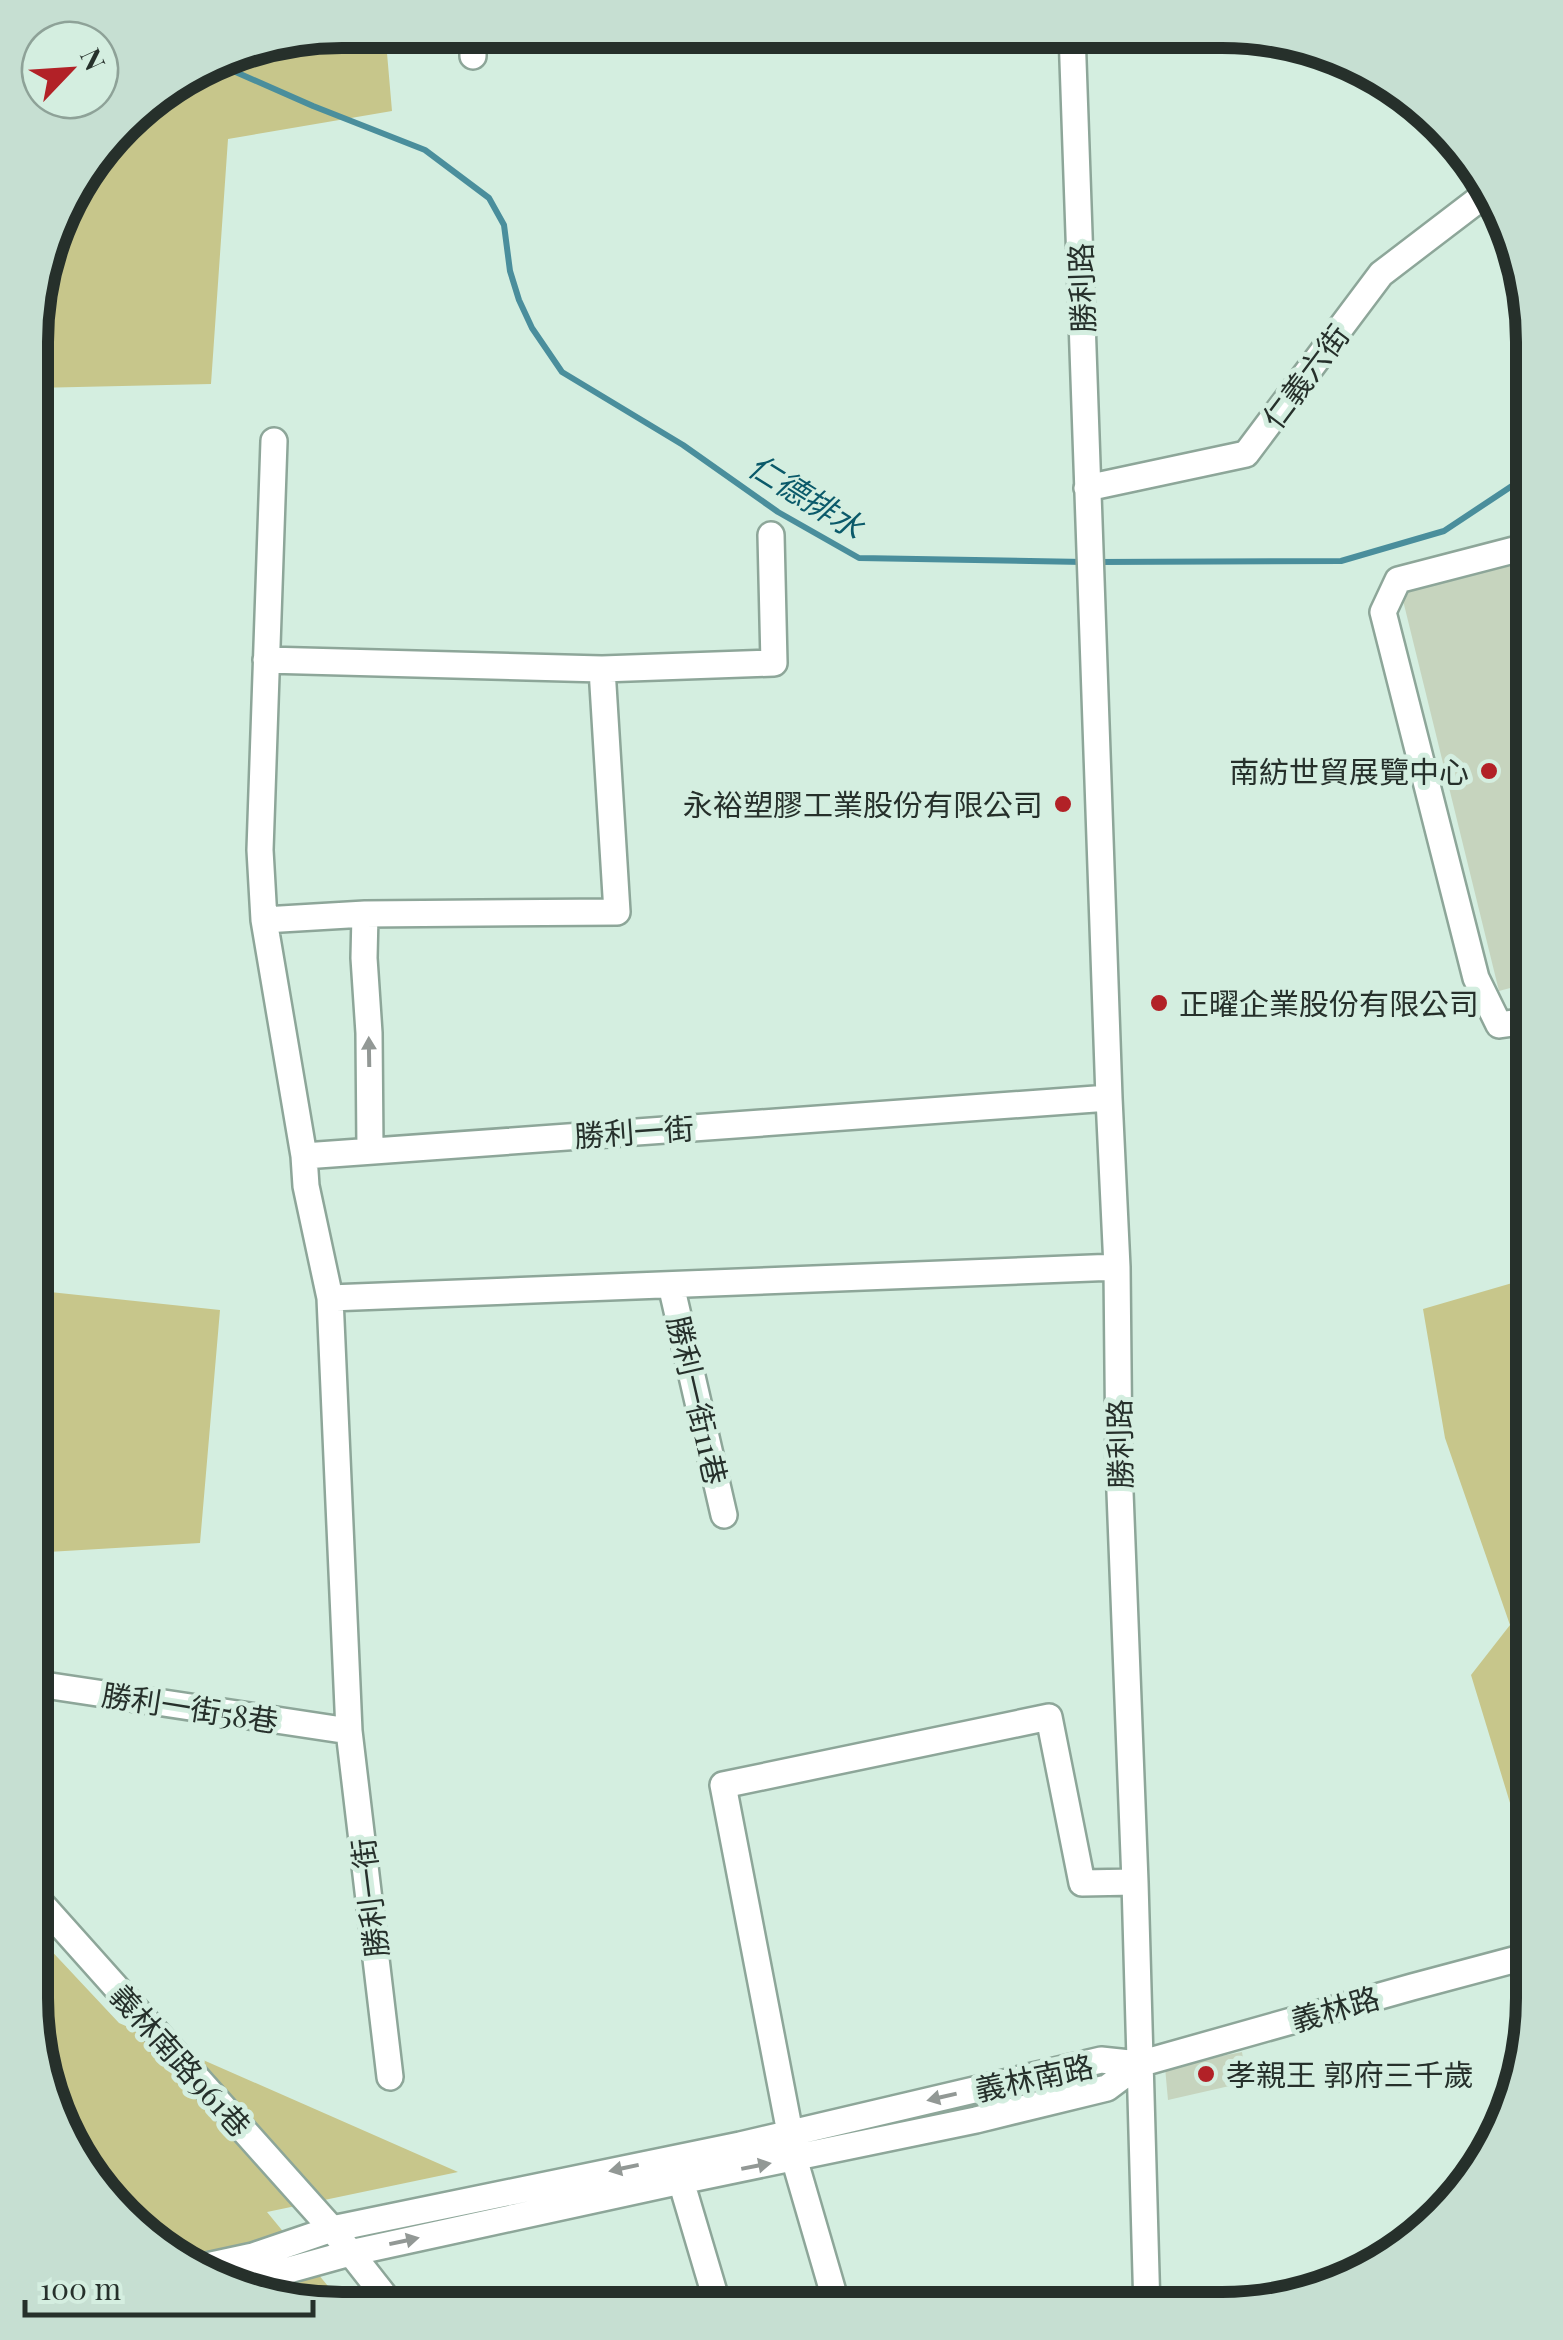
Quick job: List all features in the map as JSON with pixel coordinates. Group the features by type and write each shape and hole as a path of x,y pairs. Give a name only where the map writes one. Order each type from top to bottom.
{"street":[{"name":"勝利路","path":"1072,47 1117,1267 1119,1466 1146,2292"},
{"name":"仁義六街","path":"1087,488 1246,454 1381,274 1479,199"},
{"path":"274,441 260,850 264,920 304,1156"},
{"path":"266,660 602,668 774,663 771,535"},
{"path":"1516,549 1398,580 1383,612 1476,978 1499,1026 1516,1023"},
{"path":"264,920 365,914 616,912 602,668"},
{"path":"365,914 370,1149"},
{"name":"勝利一街","path":"390,2078 349,1731 330,1298 306,1186 304,1156 1109,1098"},
{"path":"330,1298 1117,1267"},
{"name":"勝利一街11巷","path":"671,1285 724,1516"},
{"name":"勝利一街58巷","path":"47,1687 349,1731"},
{"path":"833,2292 792,2145 723,1786 1049,1717 1082,1883 1135,1882"},
{"name":"義林南路961巷","path":"47,1910 332,2229 381,2292"},
{"name":"義林路","path":"1140,2064 1515,1959"},
{"name":"義林南路","path":"216,2264 253,2256 332,2229 792,2145 976,2120 1107,2088 1140,2064"},
{"name":"義林南路","path":"256,2279 350,2253 681,2180 792,2145"},
{"path":"681,2180 714,2292"}],"shaded area":[{"path":"386,47 392,111 228,139 211,384 47,388 50,303 63,247 78,211 120,148 162,108 194,87 247,63 303,50"},
{"path":"1515,1282 1515,1816 1471,1675 1510,1625 1445,1438 1423,1309"},
{"path":"47,1292 220,1310 200,1543 47,1552"},
{"path":"47,1946 119,2023 458,2172 267,2212 332,2292 265,2282 194,2253 133,2207 108,2178 70,2111 53,2056"}],"building":[{"name":"南紡世貿展覽中心","path":"1516,551 1516,987 1499,991 1398,580"},
{"name":"孝親王 郭府三千歲","path":"1242,2052 1247,2082 1168,2100 1165,2067"}],"waterway":[{"name":"仁德排水","path":"231,70 425,150 489,198 504,225 510,271 519,300 532,328 562,372 683,445 778,512 859,558 1084,562"},
{"name":"仁德排水","path":"1097,562 1341,561 1444,531 1516,483"}],"place":[{"name":"南紡世貿展覽中心","path":"1489,771"},
{"name":"永裕塑膠工業股份有限公司","path":"1063,804"},
{"name":"正曜企業股份有限公司","path":"1159,1003"},
{"name":"孝親王 郭府三千歲","path":"1206,2074"}]}
